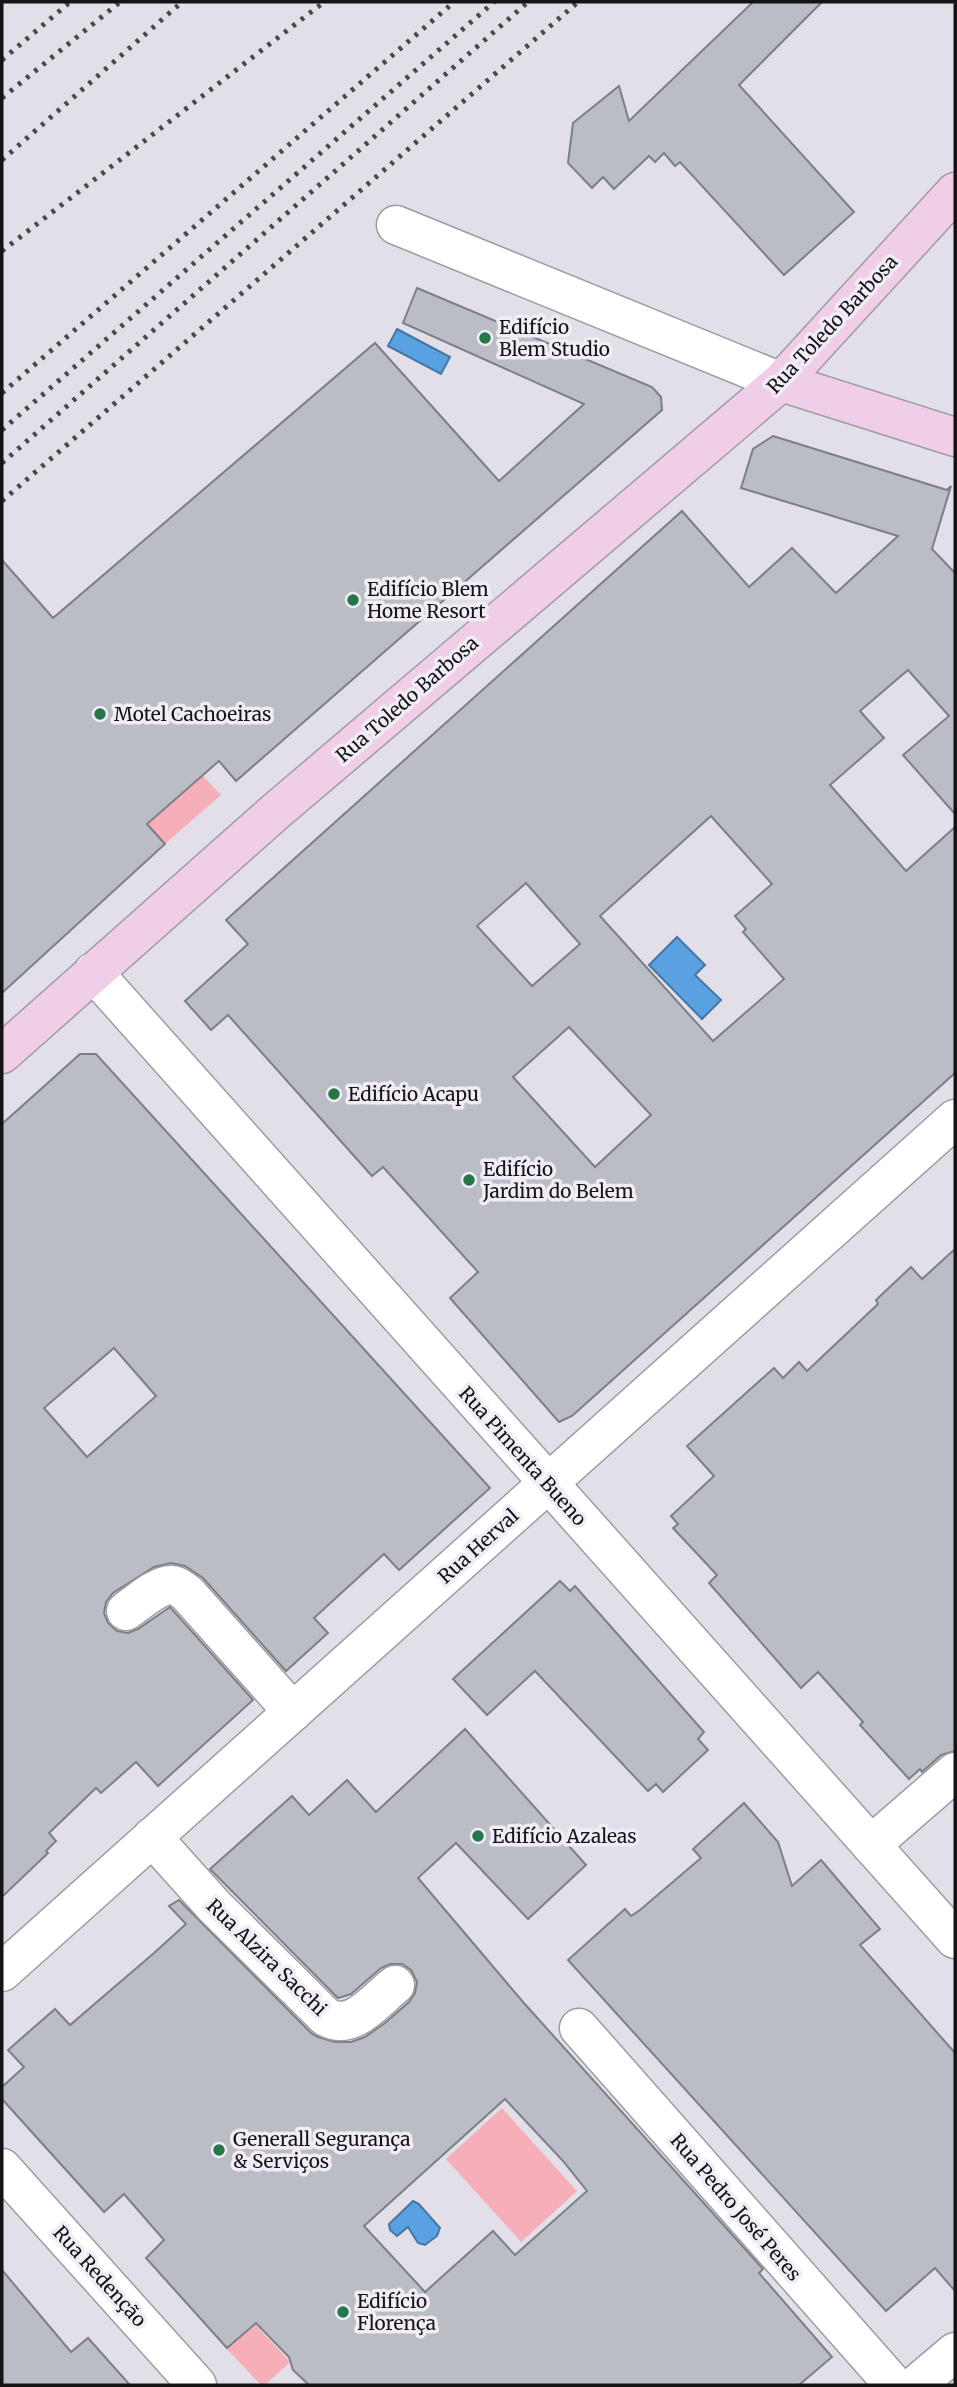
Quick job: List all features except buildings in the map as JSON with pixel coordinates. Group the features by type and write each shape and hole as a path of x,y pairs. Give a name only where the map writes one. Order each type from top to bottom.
{"street":[{"name":"Rua Toledo Barbosa","path":"2,1054 492,626 781,382 955,192"},
{"path":"396,225 781,382 955,437"},
{"name":"Rua Pimenta Bueno","path":"93,972 955,1939"},
{"name":"Rua Herval","path":"2,1972 955,1119"},
{"path":"126,1611 161,1587 168,1584 177,1586 187,1593 293,1712"},
{"path":"871,1845 955,1772"},
{"name":"Rua Alzira Sacchi","path":"152,1837 214,1906 326,2017 335,2022 356,2017 395,1985"},
{"name":"Rua Pedro José Peres","path":"579,2028 894,2385"},
{"name":"Rua Redenção","path":"2,2168 197,2385"},
{"path":"916,2385 955,2352"}],"shaded area":[{"path":"202,775 221,795 165,844 147,824"},
{"path":"502,2108 577,2191 521,2242 446,2159"},
{"path":"255,2324 290,2362 265,2385 261,2385 227,2349"}],"water":[{"path":"397,329 450,357 441,374 388,346"},
{"path":"677,937 705,965 695,975 721,1000 702,1019 649,965"},
{"path":"413,2201 419,2204 440,2228 437,2236 425,2245 418,2243 408,2227 397,2236 390,2230 389,2224"}],"railway":[{"path":"2,60 70,2"},
{"path":"2,98 120,2"},
{"path":"2,160 182,2"},
{"path":"2,251 324,2"},
{"path":"2,393 454,2"},
{"path":"2,430 494,2"},
{"path":"2,463 528,2"},
{"path":"2,501 578,2"}],"place":[{"name":"Edifício Blem Studio","path":"485,338"},
{"name":"Edifício Blem Home Resort","path":"353,600"},
{"name":"Motel Cachoeiras","path":"100,714"},
{"name":"Edifício Acapu","path":"334,1094"},
{"name":"Edifício Jardim do Belem","path":"469,1180"},
{"name":"Edifício Azaleas","path":"478,1836"},
{"name":"Generall Segurança & Serviços","path":"219,2150"},
{"name":"Edifício Florença","path":"343,2312"}]}
